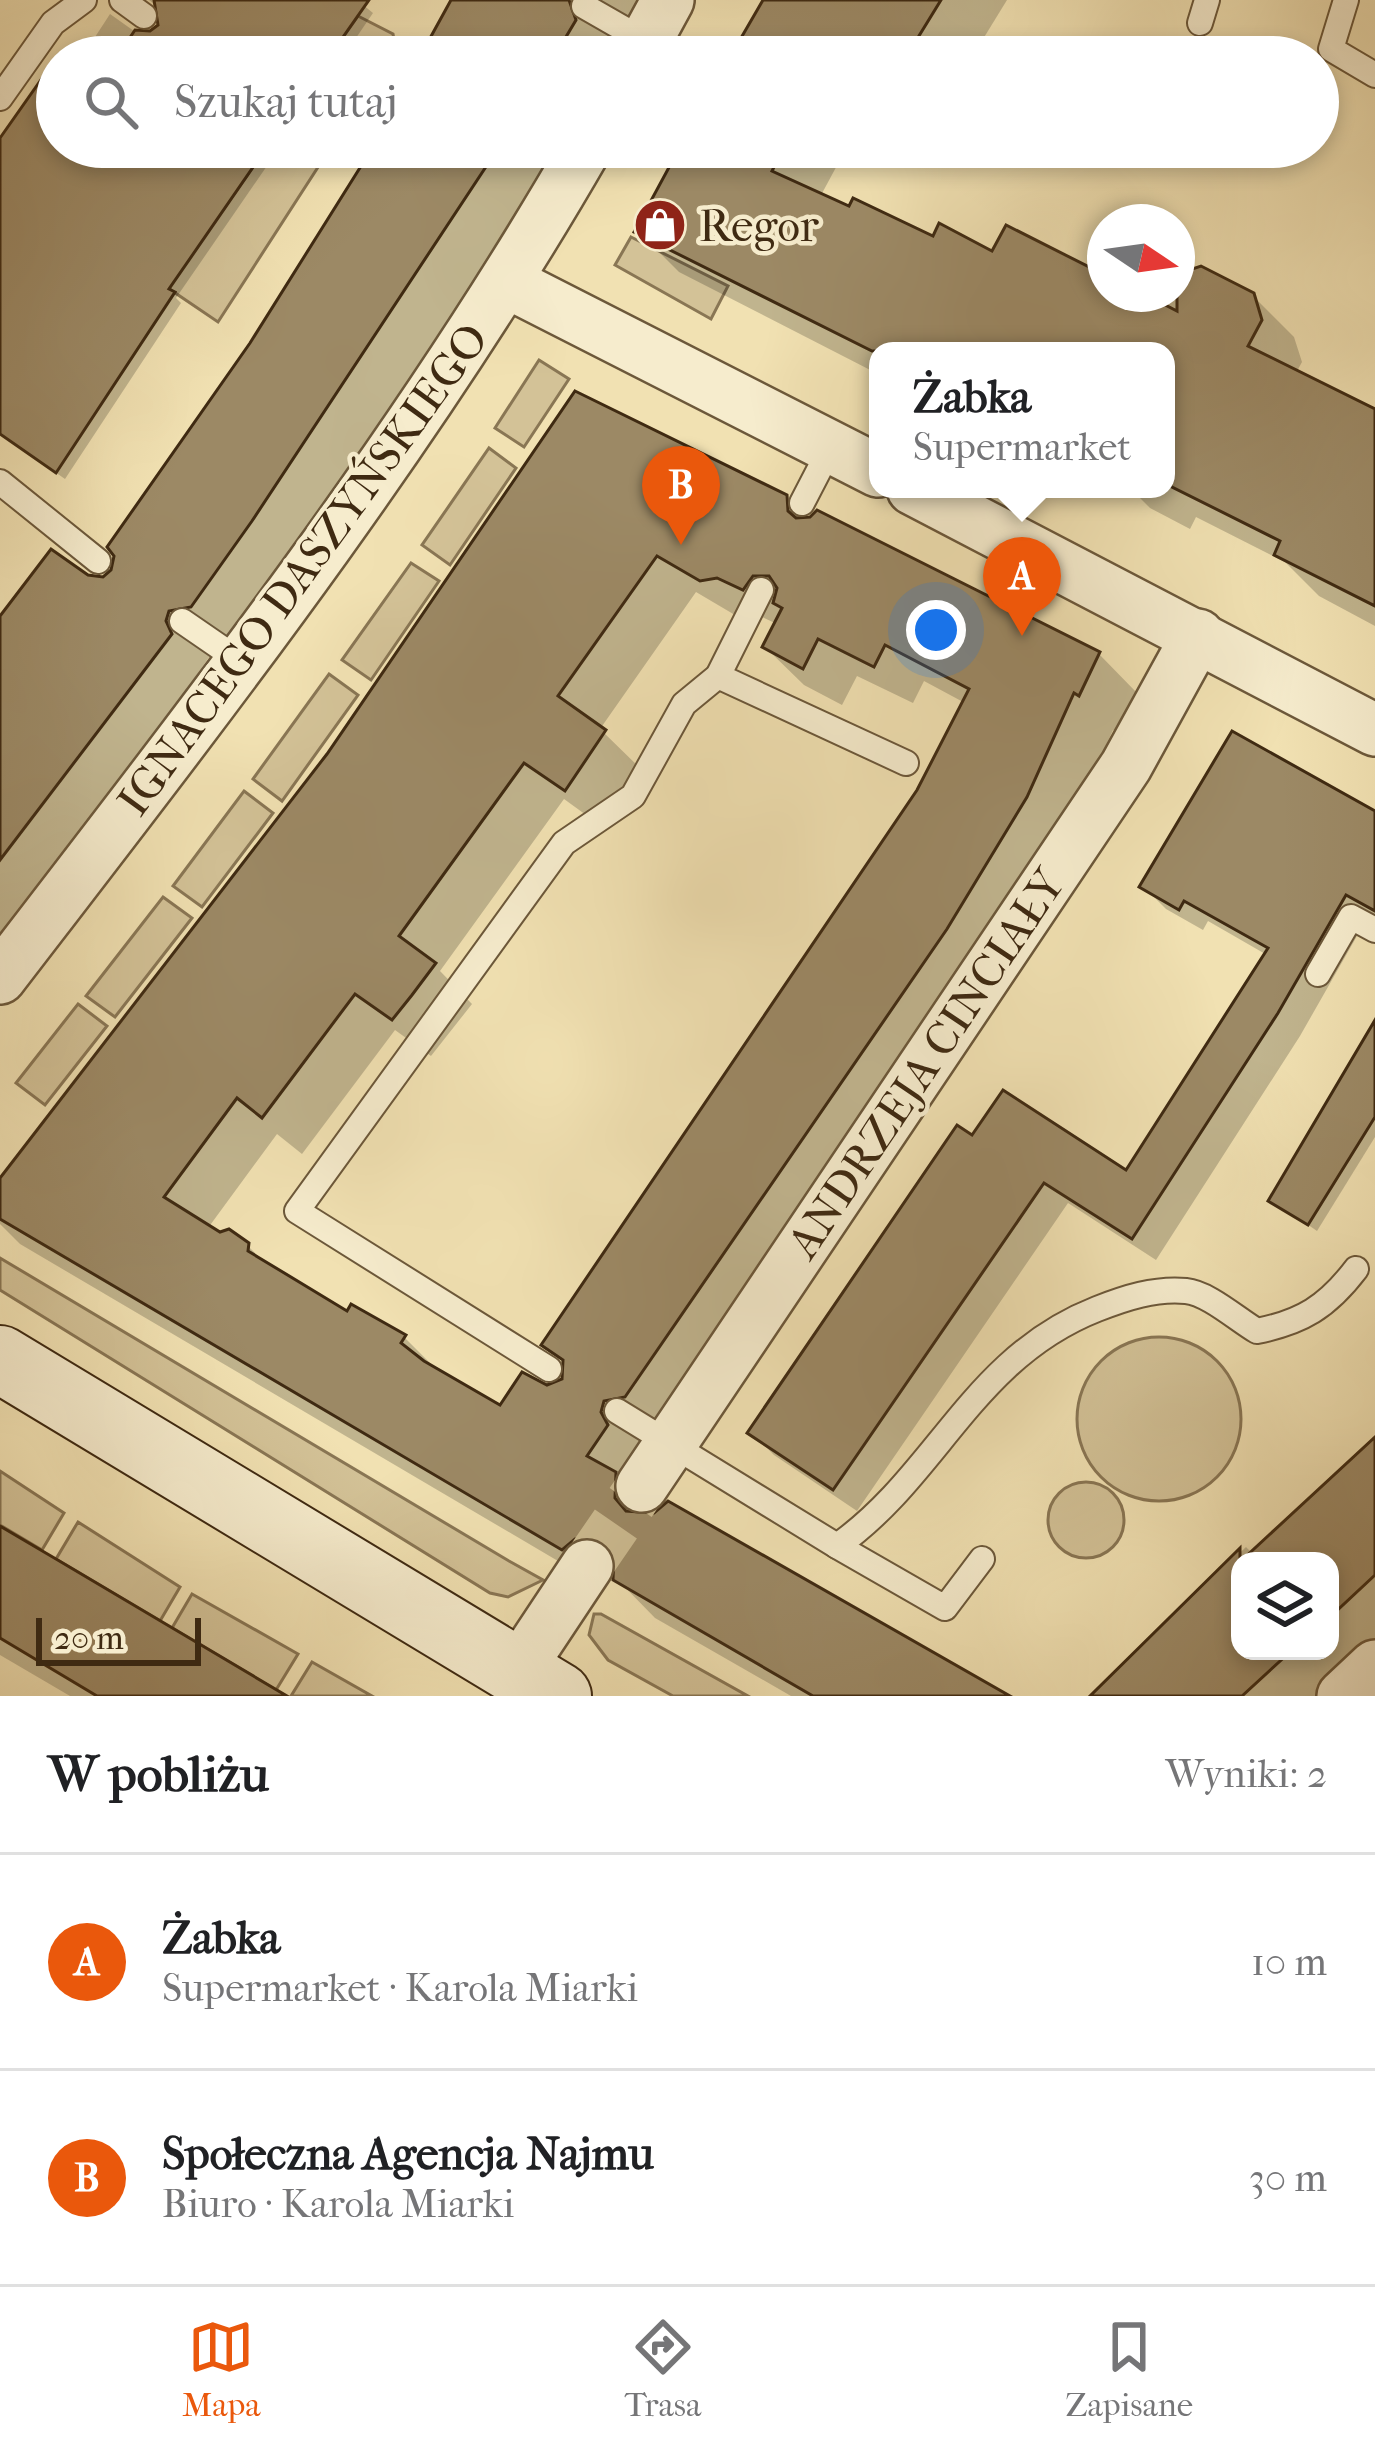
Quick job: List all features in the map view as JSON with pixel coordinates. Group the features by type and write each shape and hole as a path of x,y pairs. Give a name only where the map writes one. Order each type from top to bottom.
{"main road":[{"path":"0,1359 537,1685"}],"street":[{"name":"IGNACEGO DASZYŃSKIEGO","path":"0,978 243,663 508,282 574,168"},
{"path":"508,282 869,466"},
{"path":"931,498 1375,730"},
{"name":"ANDRZEJA CINCIAŁY","path":"655,1466 1126,766 1198,634"},
{"path":"537,1685 587,1566"},
{"path":"1343,1696 1375,1666"}],"lane":[{"path":"43,36 53,22 84,0"},
{"path":"122,0 144,16"},
{"path":"1335,36 1346,0"},
{"path":"584,6 650,33"},
{"path":"0,98 36,46"},
{"path":"1339,55 1375,75"},
{"path":"802,503 832,448"},
{"path":"0,482 98,560"},
{"path":"549,1369 297,1211 564,843 632,796 684,704 718,676 761,590"},
{"path":"182,621 243,663"},
{"path":"718,676 906,763"},
{"path":"1318,974 1351,917 1375,930"},
{"path":"837,1546 870,1523 987,1381 1026,1347 1077,1317 1135,1294 1190,1290 1257,1331 1301,1323 1337,1294 1356,1270"},
{"path":"616,1411 655,1466 837,1546 946,1608 982,1558"}],"shaded area":[{"path":"358,16 393,36 344,36"},
{"path":"252,168 317,168 218,322 168,288"},
{"path":"631,237 728,286 711,319 615,265"},
{"path":"539,360 569,379 524,447 495,428"},
{"path":"489,448 516,468 450,565 422,545"},
{"path":"411,563 439,581 371,680 342,660"},
{"path":"329,674 358,695 282,801 253,779"},
{"path":"244,791 273,813 202,907 173,886"},
{"path":"163,897 192,918 115,1017 86,996"},
{"path":"78,1004 107,1026 45,1105 16,1083"},
{"path":"0,1258 543,1580 508,1597 490,1593 0,1290"},
{"path":"1159,1337 1190,1343 1217,1361 1235,1388 1241,1419 1235,1450 1217,1477 1190,1495 1159,1501 1128,1495 1101,1477 1083,1450 1077,1419 1083,1388 1101,1361 1128,1343"},
{"path":"0,1471 64,1513 42,1550 0,1525"},
{"path":"1086,1482 1113,1493 1124,1520 1113,1547 1086,1558 1059,1547 1048,1520 1059,1493"},
{"path":"78,1522 180,1587 160,1621 56,1559"},
{"path":"192,1594 298,1654 276,1690 172,1628"},
{"path":"594,1614 748,1696 673,1696 608,1660 589,1635"},
{"path":"312,1662 372,1696 291,1696"}],"building":[{"path":"154,0 369,0 344,36 131,36 135,30 150,31 158,25"},
{"path":"451,0 569,0 576,20 566,36 431,36"},
{"path":"763,0 941,0 919,36 742,36"},
{"path":"36,87 36,168 253,168 169,289 175,292 56,473 0,434 0,138"},
{"path":"360,168 485,168 252,521 191,607 169,611 166,621 172,634 0,860 0,616 51,549 88,575 103,577 111,570 114,556 107,547 250,343"},
{"path":"669,168 774,168 849,206 853,198 933,236 939,223 992,251 1006,225 1087,266 1087,312 1195,312 1195,268 1201,266 1254,293 1262,320 1248,346 1375,409 1375,606 1274,555 1280,541 1175,488 1175,342 869,342 869,350 634,232"},
{"path":"575,391 787,495 788,511 796,518 810,517 817,510 1100,652 1079,696 1074,693 1027,797 947,929 625,1397 604,1401 601,1412 608,1425 587,1456 616,1472 615,1498 626,1511 654,1513 668,1501 1010,1696 813,1696 613,1580 614,1554 603,1540 575,1539 562,1550 0,1219 0,1178 327,754","holes":["657,556 700,581 717,578 743,590 753,576 769,576 777,588 773,603 782,608 762,647 803,669 818,639 874,667 885,645 969,689 917,790 541,1345 563,1360 562,1379 547,1385 522,1372 500,1405 424,1361 401,1343 406,1335 351,1304 347,1311 248,1251 249,1243 229,1229 220,1232 164,1197 237,1098 262,1118 355,994 392,1020 436,963 399,936 524,763 565,791 606,730 558,696"]},
{"path":"1232,731 1375,811 1375,911 1346,895 1278,1013 1132,1239 1044,1183 833,1490 747,1433 957,1125 972,1135 1003,1090 1126,1170 1268,948 1184,901 1179,910 1139,887"},
{"path":"1375,1020 1375,1117 1308,1225 1268,1201"},
{"path":"1375,1437 1375,1575 1339,1609 1339,1552 1251,1552"},
{"path":"0,1526 287,1696 97,1696 0,1638"},
{"path":"1231,1557 1231,1660 1281,1660 1242,1696 1090,1696"}],"tunnel":[{"path":"587,1566 642,1486"}],"place":[{"name":"Regor","path":"660,225"},
{"name":"Społeczna Agencja Najmu","path":"681,545"},
{"name":"Żabka","path":"1022,636"}]}
